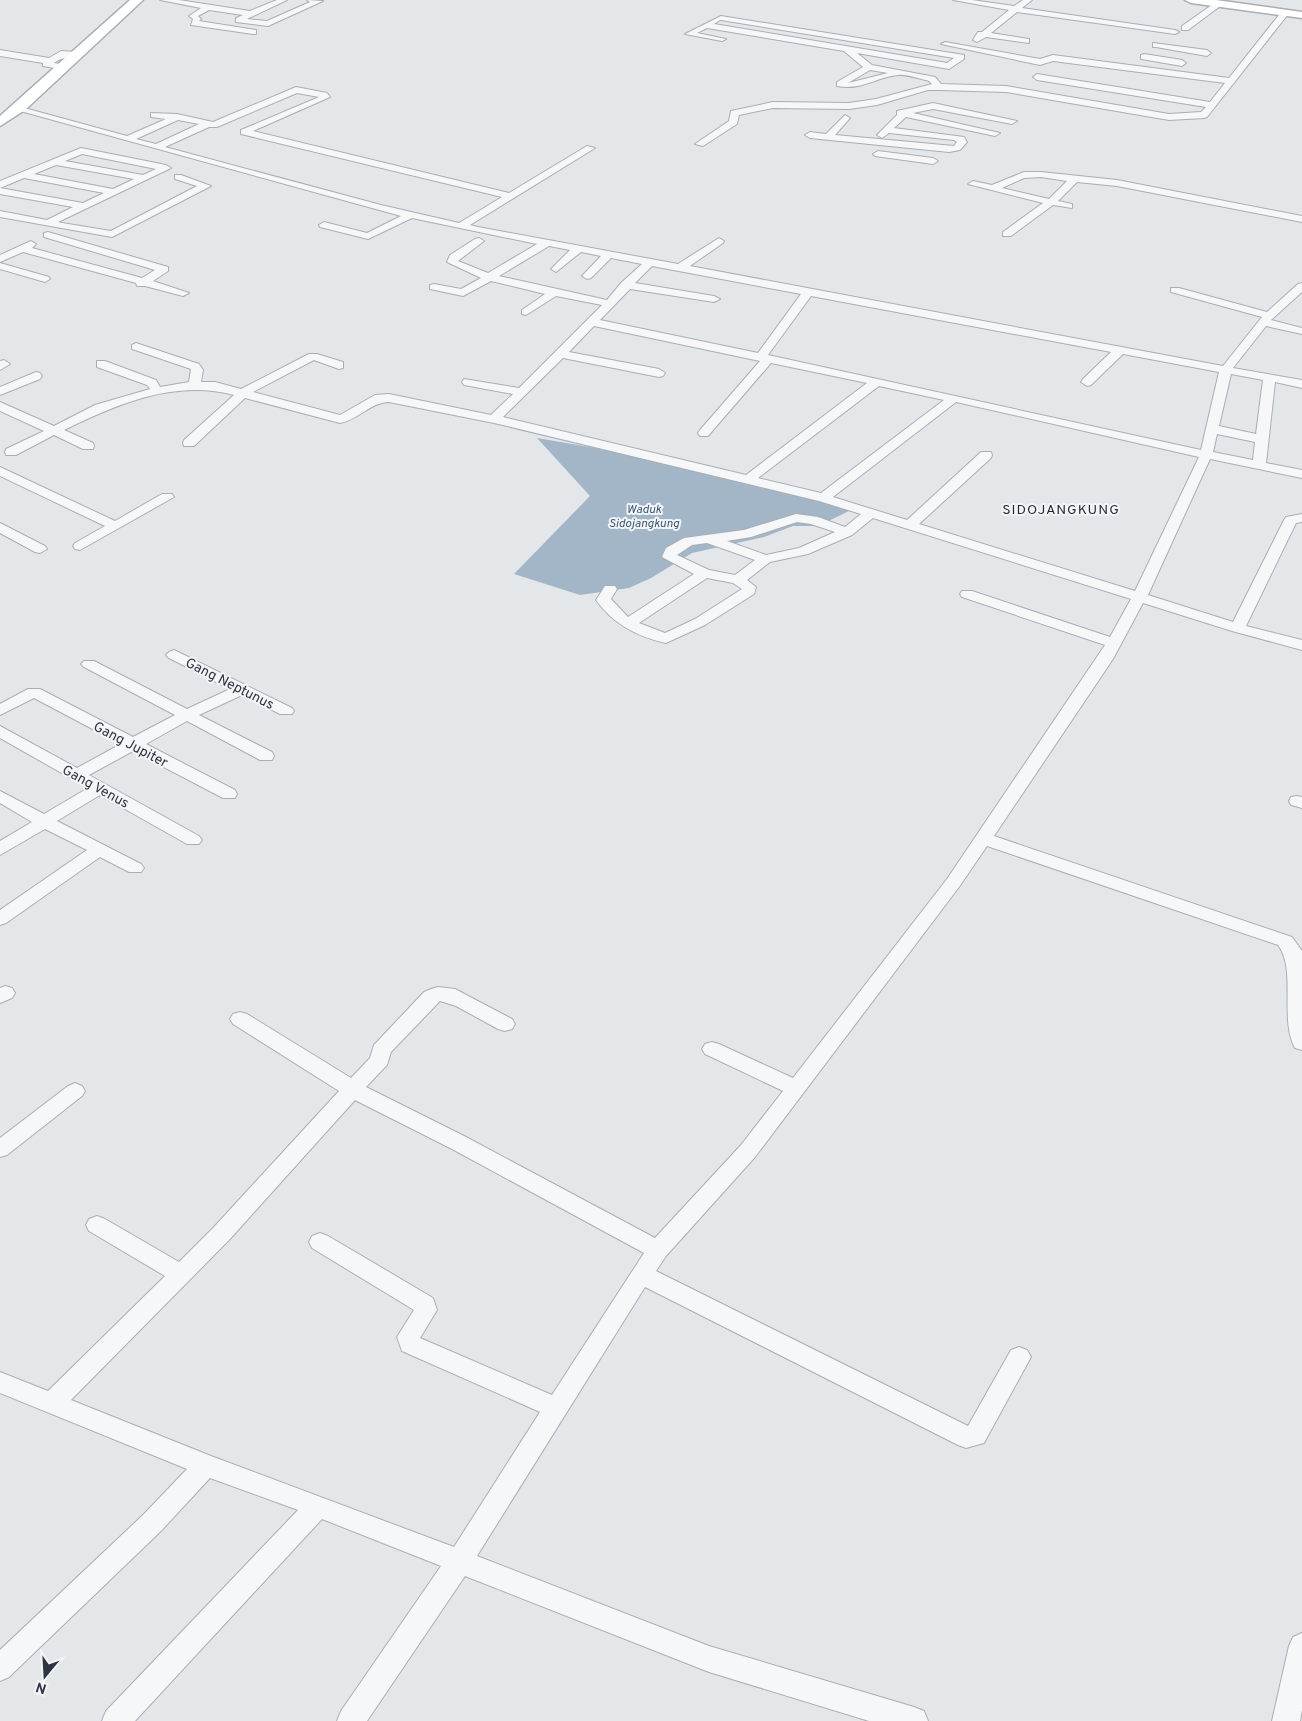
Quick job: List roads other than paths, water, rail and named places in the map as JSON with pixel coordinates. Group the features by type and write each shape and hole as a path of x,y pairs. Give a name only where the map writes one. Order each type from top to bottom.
{"main road":[{"path":"0,122 65,67 137,0"},
{"path":"1191,0 1302,15"}],"street":[{"path":"164,0 252,14"},
{"path":"224,27 283,0"},
{"path":"193,16 268,24 319,1 311,0"},
{"path":"956,0 1175,32"},
{"path":"1026,41 979,37 1028,0"},
{"path":"252,3 269,6"},
{"path":"1185,28 1220,4"},
{"path":"193,16 208,7"},
{"path":"736,42 689,34 737,10"},
{"path":"916,91 1006,90 1169,117 1178,122 1196,124 1285,13"},
{"path":"193,16 197,19 194,23 254,32"},
{"path":"706,25 949,66 961,58 720,18"},
{"path":"830,36 840,27"},
{"path":"830,36 869,67 932,78 939,87"},
{"path":"907,48 919,40"},
{"path":"937,42 1040,62 1052,58 1143,70 1166,85 1212,105"},
{"path":"1156,45 1201,58"},
{"path":"0,53 49,61"},
{"path":"65,67 46,64 61,54 78,55"},
{"path":"1144,57 1201,58"},
{"path":"840,58 858,58"},
{"path":"1188,76 1201,58"},
{"path":"1040,62 1038,64 1044,68 1128,84 1121,90"},
{"path":"869,67 840,84 851,86 900,72"},
{"path":"1133,79 1143,70"},
{"path":"1037,77 1121,90 1166,85 1188,76 1231,81"},
{"path":"700,144 734,122 734,113 773,105 849,106 877,102 916,91 939,87 979,91"},
{"path":"157,147 296,90 326,96 236,130"},
{"path":"877,102 902,114 995,133"},
{"path":"933,160 872,154 869,152 875,142 902,114 913,109 933,106 1012,122"},
{"path":"17,109 461,226 1302,384"},
{"path":"154,115 211,124 511,196"},
{"path":"128,139 176,117"},
{"path":"828,137 845,118"},
{"path":"810,135 949,150 957,148 962,142 961,139 955,137 886,130"},
{"path":"461,226 590,148"},
{"path":"0,185 84,151 166,168 48,223"},
{"path":"54,162 144,178"},
{"path":"993,189 1010,178 1028,173 1126,185 1302,219"},
{"path":"22,175 112,192"},
{"path":"0,214 112,234 206,186 178,177"},
{"path":"1007,234 1051,202 1075,179"},
{"path":"973,184 1068,206"},
{"path":"0,191 82,206"},
{"path":"324,226 368,236 411,214"},
{"path":"0,259 64,226"},
{"path":"48,235 164,269 141,284"},
{"path":"680,268 719,240"},
{"path":"479,241 452,260 454,264 487,277 556,290 608,303"},
{"path":"464,268 430,289 460,294 547,243"},
{"path":"22,248 141,284 183,294"},
{"path":"556,269 578,249"},
{"path":"587,276 608,254"},
{"path":"494,418 650,262"},
{"path":"0,266 44,279"},
{"path":"625,285 714,299"},
{"path":"351,1721 459,1562 658,1250 748,1151 953,883 1114,643 1139,598 1206,455 1226,369 1267,319 1302,286"},
{"path":"526,312 556,290"},
{"path":"1175,290 1302,331"},
{"path":"704,433 764,358 809,291"},
{"path":"592,322 954,398 1206,455 1302,474"},
{"path":"136,347 194,367 197,370 195,385"},
{"path":"1087,382 1121,349"},
{"path":"560,354 659,373"},
{"path":"189,443 243,393 314,356 339,365"},
{"path":"101,364 152,383 157,391"},
{"path":"0,391 36,376"},
{"path":"1259,466 1269,378"},
{"path":"468,382 522,392"},
{"path":"748,480 877,382"},
{"path":"5,450 55,430 99,408 157,391 195,385 215,386 340,419 347,418 379,398 389,398 494,418 822,498 1139,598 1237,628 1302,645"},
{"path":"822,498 954,398"},
{"path":"0,406 88,446"},
{"path":"1213,429 1261,439"},
{"path":"0,464 15,454 5,450"},
{"path":"910,525 986,455"},
{"path":"0,472 115,526"},
{"path":"80,546 167,497"},
{"path":"738,580 765,559 803,552 847,532 871,513"},
{"path":"610,589 603,600 628,624 659,637 670,638 749,591 749,587 738,580 706,573 669,557 669,554 679,546 689,541 746,534 796,518 813,520 847,532"},
{"path":"1237,628 1291,520 1302,518"},
{"path":"4,533 40,550"},
{"path":"709,539 765,559"},
{"path":"628,624 706,573"},
{"path":"967,594 1114,643"},
{"name":"Gang Neptunus","path":"174,655 240,690 286,711"},
{"path":"90,664 266,756"},
{"path":"76,775 187,715 240,690"},
{"name":"Gang Jupiter","path":"0,710 34,692 132,745 229,794"},
{"name":"Gang Venus","path":"0,731 193,840"},
{"path":"0,849 99,788"},
{"path":"0,796 45,822 135,868"},
{"path":"983,838 1284,941 1294,953 1297,1014 1302,1043"},
{"path":"0,919 99,850"},
{"path":"53,1402 222,1233 352,1088 380,1060 381,1050 434,995 448,994 505,1024"},
{"path":"240,1019 352,1088 459,1142 658,1250"},
{"path":"712,1049 796,1088"},
{"path":"0,1149 75,1091"},
{"path":"97,1225 181,1274"},
{"path":"320,1242 425,1304 426,1310 408,1337 410,1344 556,1408"},
{"path":"642,1274 966,1437 976,1435 1019,1356"},
{"path":"0,1382 206,1465 318,1506 710,1659 914,1721"},
{"path":"0,1668 152,1523 206,1465"},
{"path":"116,1721 318,1506"},
{"path":"1286,1721 1302,1646"}],"water":[{"name":"Waduk Sidojangkung","path":"537,438 648,457 801,493 849,511 818,526 793,526 764,537 692,553 651,578 629,588 580,595 514,574 590,496"}],"district":[{"name":"SIDOJANGKUNG","path":"1061,509"}]}
